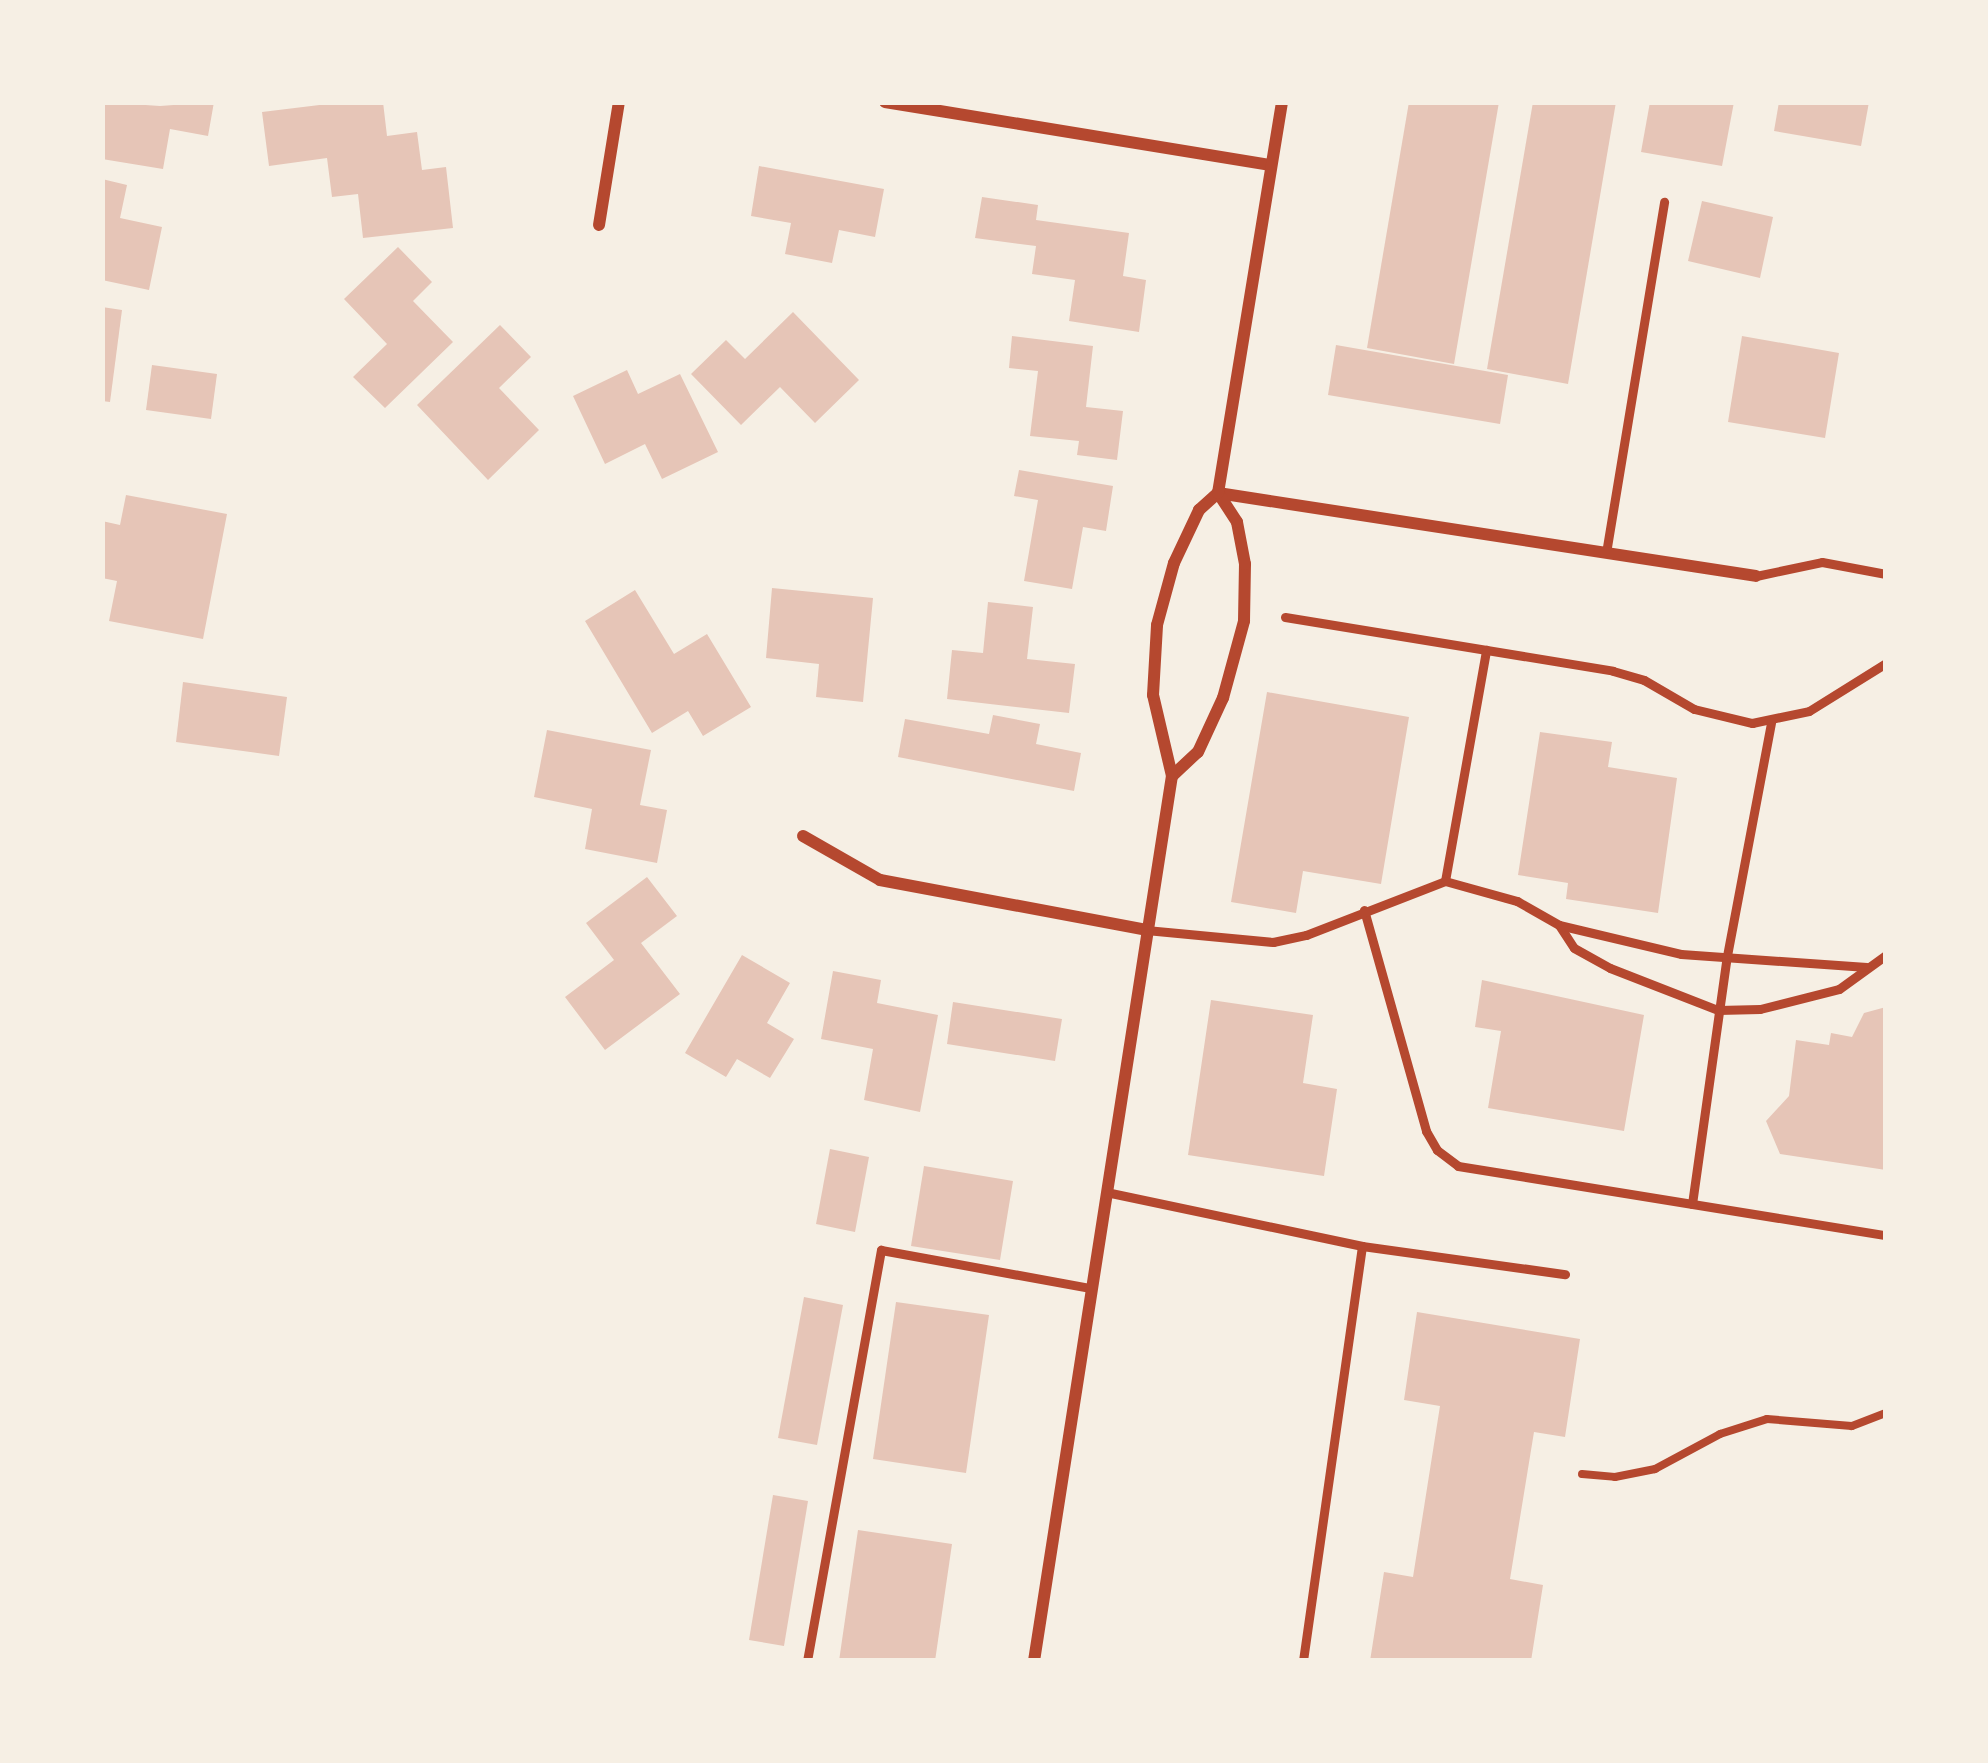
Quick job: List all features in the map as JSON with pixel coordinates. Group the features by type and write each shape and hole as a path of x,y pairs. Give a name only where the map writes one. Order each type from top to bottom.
{"street":[{"path":"599,225 619,102"},
{"path":"884,102 1271,165"},
{"path":"1034,1661 1172,776 1153,695 1157,625 1174,563 1199,509 1218,493 1282,102"},
{"path":"1218,493 1756,576"},
{"path":"1172,776 1198,752 1223,698 1244,621 1245,565 1237,521 1218,493"},
{"path":"803,836 880,880 1146,930"}],"lane":[{"path":"1606,553 1664,202"},
{"path":"1756,576 1822,562 1886,574"},
{"path":"1285,617 1612,671 1644,680 1694,709 1727,720 1771,722 1809,712 1864,672 1886,663"},
{"path":"1445,881 1486,650"},
{"path":"1692,1204 1726,961 1771,722"},
{"path":"1146,930 1273,942 1306,935 1445,881 1517,901 1559,925 1726,961 1867,967"},
{"path":"1364,910 1426,1131 1437,1150 1458,1166 1886,1234"},
{"path":"1559,925 1574,948 1610,968 1718,1010 1795,1003 1839,989 1886,955"},
{"path":"1106,1192 1362,1246 1565,1274"},
{"path":"1303,1661 1362,1246"},
{"path":"807,1661 881,1250 1091,1288"}],"path":[{"path":"1582,1474 1615,1477 1655,1469 1720,1434 1767,1419 1852,1426 1886,1413"}],"building":[{"path":"102,102 160,106 214,102 208,136 170,129 163,169 102,159"},
{"path":"383,102 387,136 417,132 422,170 446,167 453,228 363,238 358,194 332,197 327,158 269,166 262,112"},
{"path":"1409,102 1499,102 1454,364 1367,348"},
{"path":"1533,102 1616,102 1568,384 1487,369"},
{"path":"1650,102 1734,102 1722,166 1641,152"},
{"path":"1779,102 1869,102 1861,146 1774,131"},
{"path":"759,166 884,189 875,237 839,230 832,263 785,254 791,223 751,216"},
{"path":"102,179 127,185 120,218 162,227 149,290 102,280"},
{"path":"982,197 1038,205 1036,220 1129,233 1123,276 1146,280 1139,332 1069,321 1075,280 1032,274 1036,246 975,238"},
{"path":"1702,201 1773,217 1760,278 1688,261"},
{"path":"398,247 432,282 413,301 453,342 385,408 353,377 387,344 344,299"},
{"path":"102,307 122,310 110,402 102,401"},
{"path":"793,312 859,380 815,423 780,387 741,425 691,374 726,340 745,359"},
{"path":"500,325 531,357 499,388 539,430 488,480 417,405"},
{"path":"1012,336 1093,346 1086,407 1123,411 1117,460 1077,455 1079,441 1030,436 1038,371 1009,368"},
{"path":"1742,336 1839,353 1825,438 1728,422"},
{"path":"1336,345 1508,375 1500,424 1328,395"},
{"path":"152,365 217,374 211,419 146,410"},
{"path":"627,370 638,394 680,374 718,452 662,479 645,444 605,464 573,396"},
{"path":"1019,470 1113,486 1106,531 1083,527 1072,589 1024,581 1038,500 1014,496"},
{"path":"126,495 227,514 203,639 109,621 117,581 102,578 102,521 120,525"},
{"path":"772,588 873,598 863,702 816,697 819,664 766,658"},
{"path":"635,590 674,654 707,634 751,707 703,736 688,711 652,733 585,621"},
{"path":"988,602 1033,607 1027,659 1075,664 1069,713 947,699 952,650 983,653"},
{"path":"183,682 287,697 279,756 176,742"},
{"path":"1267,692 1409,717 1381,884 1303,871 1296,913 1231,902"},
{"path":"993,715 1040,724 1036,744 1081,753 1074,791 898,757 905,719 989,734"},
{"path":"547,730 651,750 640,805 667,810 657,863 585,849 592,809 534,797"},
{"path":"1540,732 1612,742 1608,767 1677,778 1658,913 1566,899 1568,883 1518,875"},
{"path":"647,877 677,916 641,943 680,994 605,1050 565,997 614,960 586,923"},
{"path":"742,955 790,983 767,1023 794,1039 770,1078 737,1059 726,1077 685,1053"},
{"path":"833,971 881,980 877,1003 938,1015 920,1112 864,1100 873,1049 821,1039"},
{"path":"1482,980 1644,1015 1624,1131 1488,1108 1501,1031 1475,1027"},
{"path":"1211,1000 1313,1015 1303,1083 1337,1089 1324,1176 1188,1155"},
{"path":"953,1002 1062,1019 1055,1061 947,1044"},
{"path":"1886,1007 1886,1170 1780,1154 1766,1121 1789,1096 1796,1040 1829,1045 1831,1033 1852,1037 1864,1013"},
{"path":"830,1149 869,1157 855,1232 816,1224"},
{"path":"924,1166 1013,1181 1000,1260 911,1246"},
{"path":"804,1297 843,1305 817,1445 778,1438"},
{"path":"896,1302 989,1315 966,1473 873,1459"},
{"path":"1417,1312 1580,1339 1565,1437 1534,1432 1510,1579 1543,1585 1531,1661 1370,1661 1384,1572 1413,1577 1440,1406 1404,1400"},
{"path":"773,1495 808,1501 784,1646 749,1640"},
{"path":"858,1530 952,1544 935,1661 839,1661"}]}
